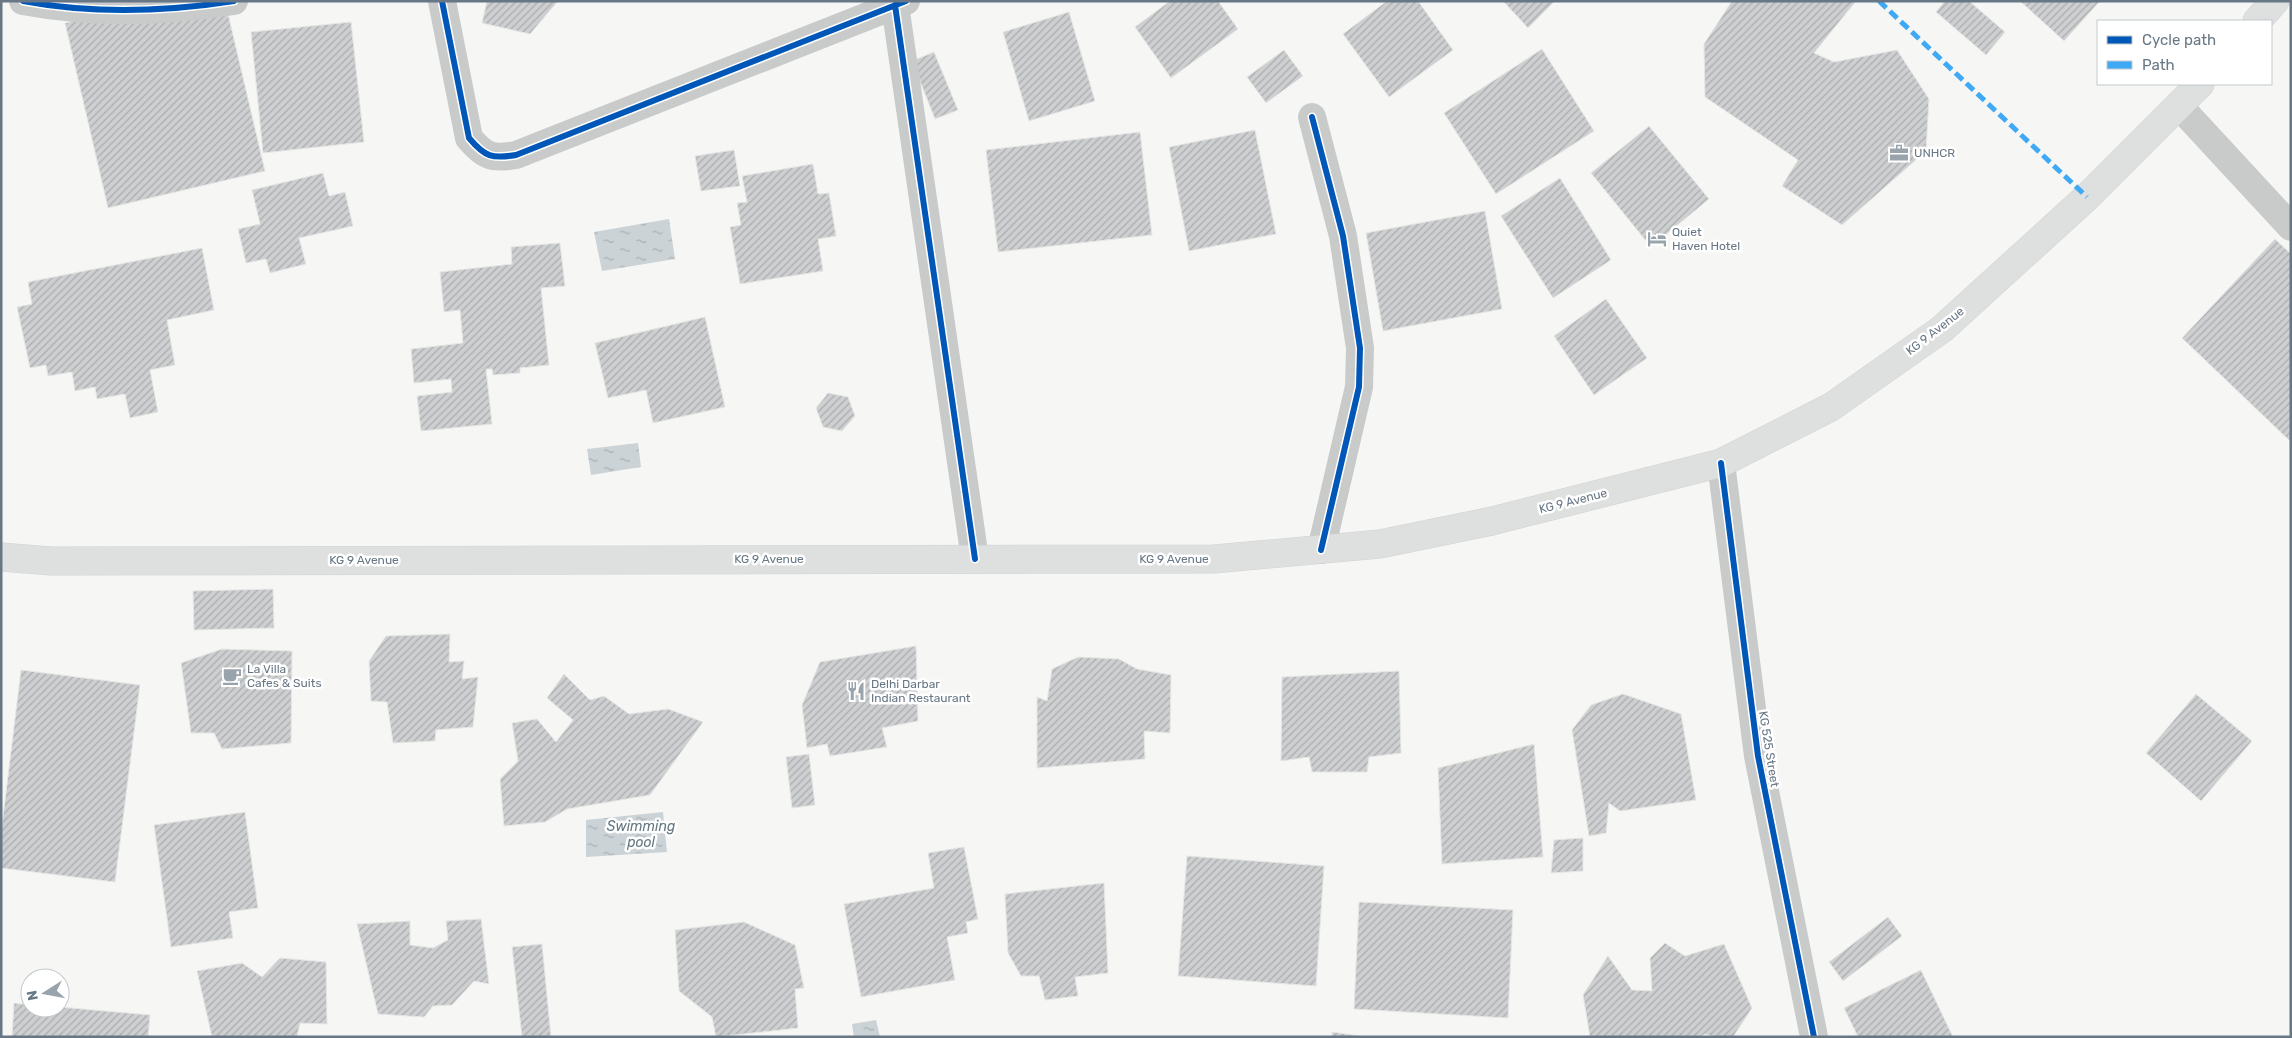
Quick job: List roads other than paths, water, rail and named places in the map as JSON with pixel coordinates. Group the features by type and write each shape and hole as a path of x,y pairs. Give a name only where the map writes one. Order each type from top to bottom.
{"main road":[{"path":"2258,20 2275,1"},
{"name":"KG 9 Avenue","path":"1,557 51,561 1214,560 1380,544 1492,521 1720,463 1831,407 1942,329 2087,197 2199,85"}],"street":[{"path":"23,1 52,7 129,11 192,8 234,1"},
{"path":"442,1 469,138 480,151 497,158 516,155 900,3 975,559"},
{"path":"2179,106 2291,228"},
{"path":"1312,117 1343,236 1360,348 1359,387 1321,550"},
{"name":"KG 525 Street","path":"1720,463 1758,756 1814,1037"}],"water":[{"path":"669,219 675,259 602,271 594,232"},
{"path":"638,443 641,467 591,475 587,449"},
{"name":"Swimming pool","path":"663,812 667,852 586,857 586,820"},
{"path":"876,1020 880,1037 854,1037 852,1024"}],"place":[{"name":"UNHCR","path":"1899,153"},
{"name":"Quiet Haven Hotel","path":"1657,239"},
{"name":"La Villa Cafes & Suits","path":"232,676"},
{"name":"Delhi Darbar Indian Restaurant","path":"856,691"}]}
